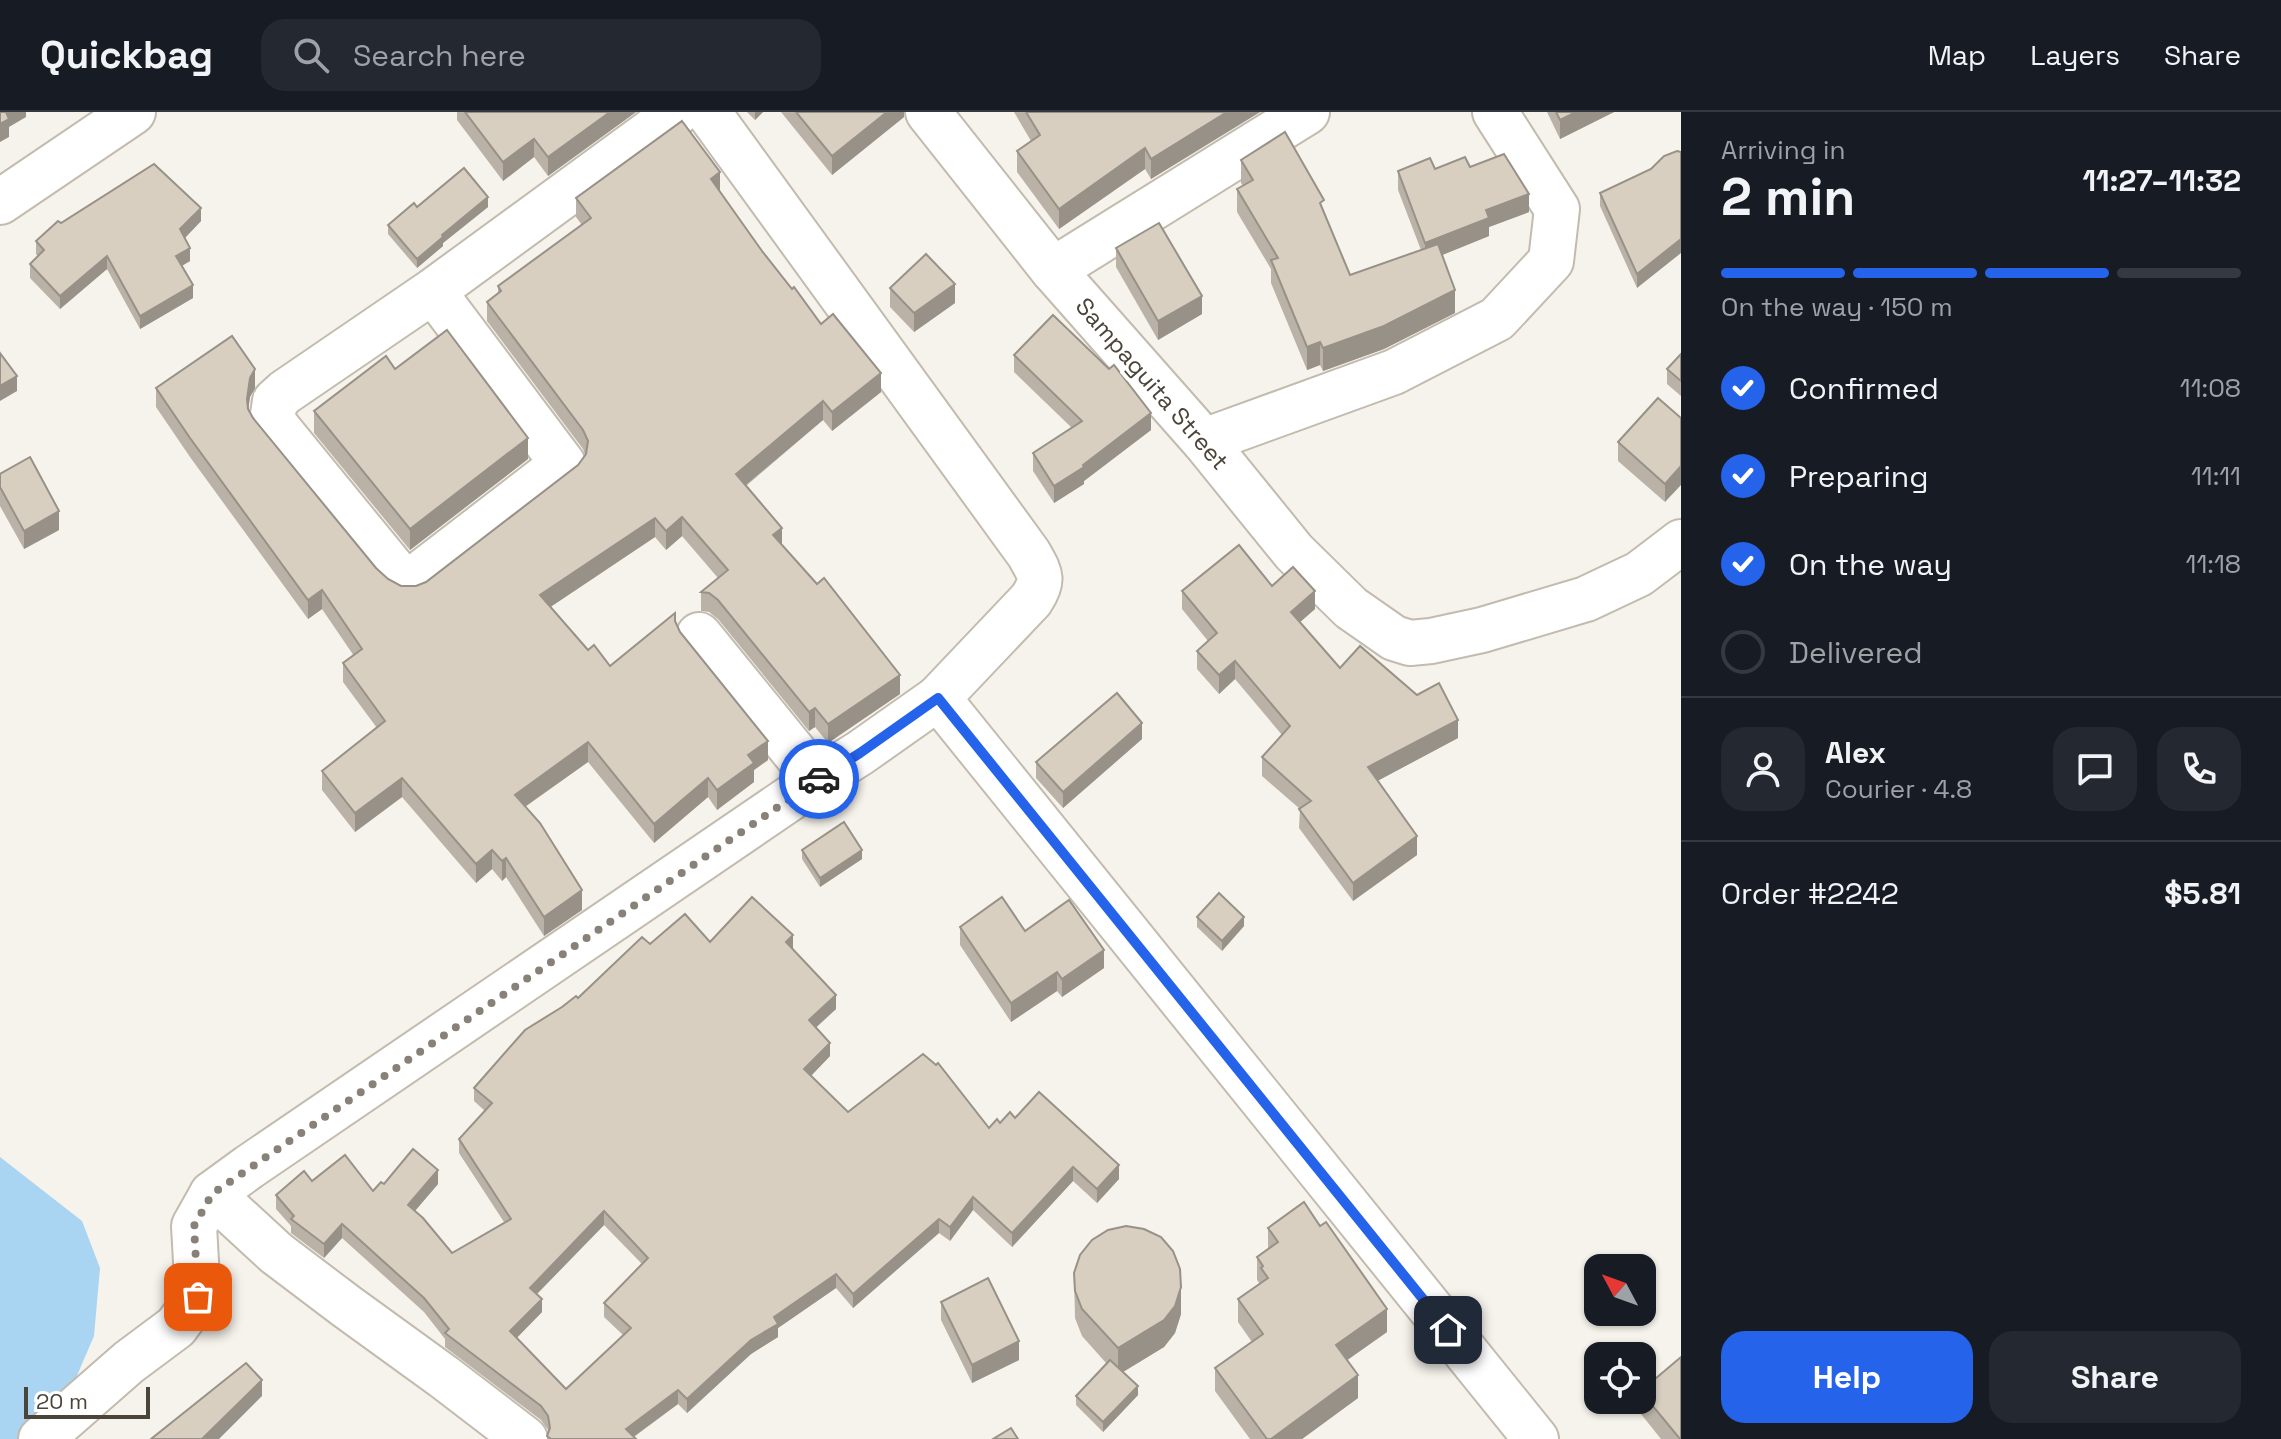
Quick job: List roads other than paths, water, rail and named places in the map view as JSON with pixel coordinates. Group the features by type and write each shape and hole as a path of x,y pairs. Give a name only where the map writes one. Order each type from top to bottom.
{"street":[{"path":"0,202 133,112"},
{"path":"433,291 563,464 411,581 405,580 393,569 272,421 275,401 433,291 678,112"},
{"path":"203,1210 938,698 1040,587 1040,575 1029,554 708,112"},
{"name":"Sampaguita Street","path":"928,112 1053,270 1204,441 1294,552 1351,608 1394,638 1410,643 1431,641 1482,630 1586,599 1639,574 1681,542"},
{"path":"1053,270 1307,112"},
{"path":"1204,441 1394,372 1497,319 1551,261 1557,209 1495,112"},
{"path":"699,635 817,780"},
{"path":"938,698 1536,1439"},
{"path":"41,1439 129,1362 176,1327 198,1297 203,1210"},
{"path":"203,1210 276,1253 525,1439"}],"water":[{"path":"0,1157 82,1221 100,1268 94,1336 66,1401 24,1439 0,1439"}]}
